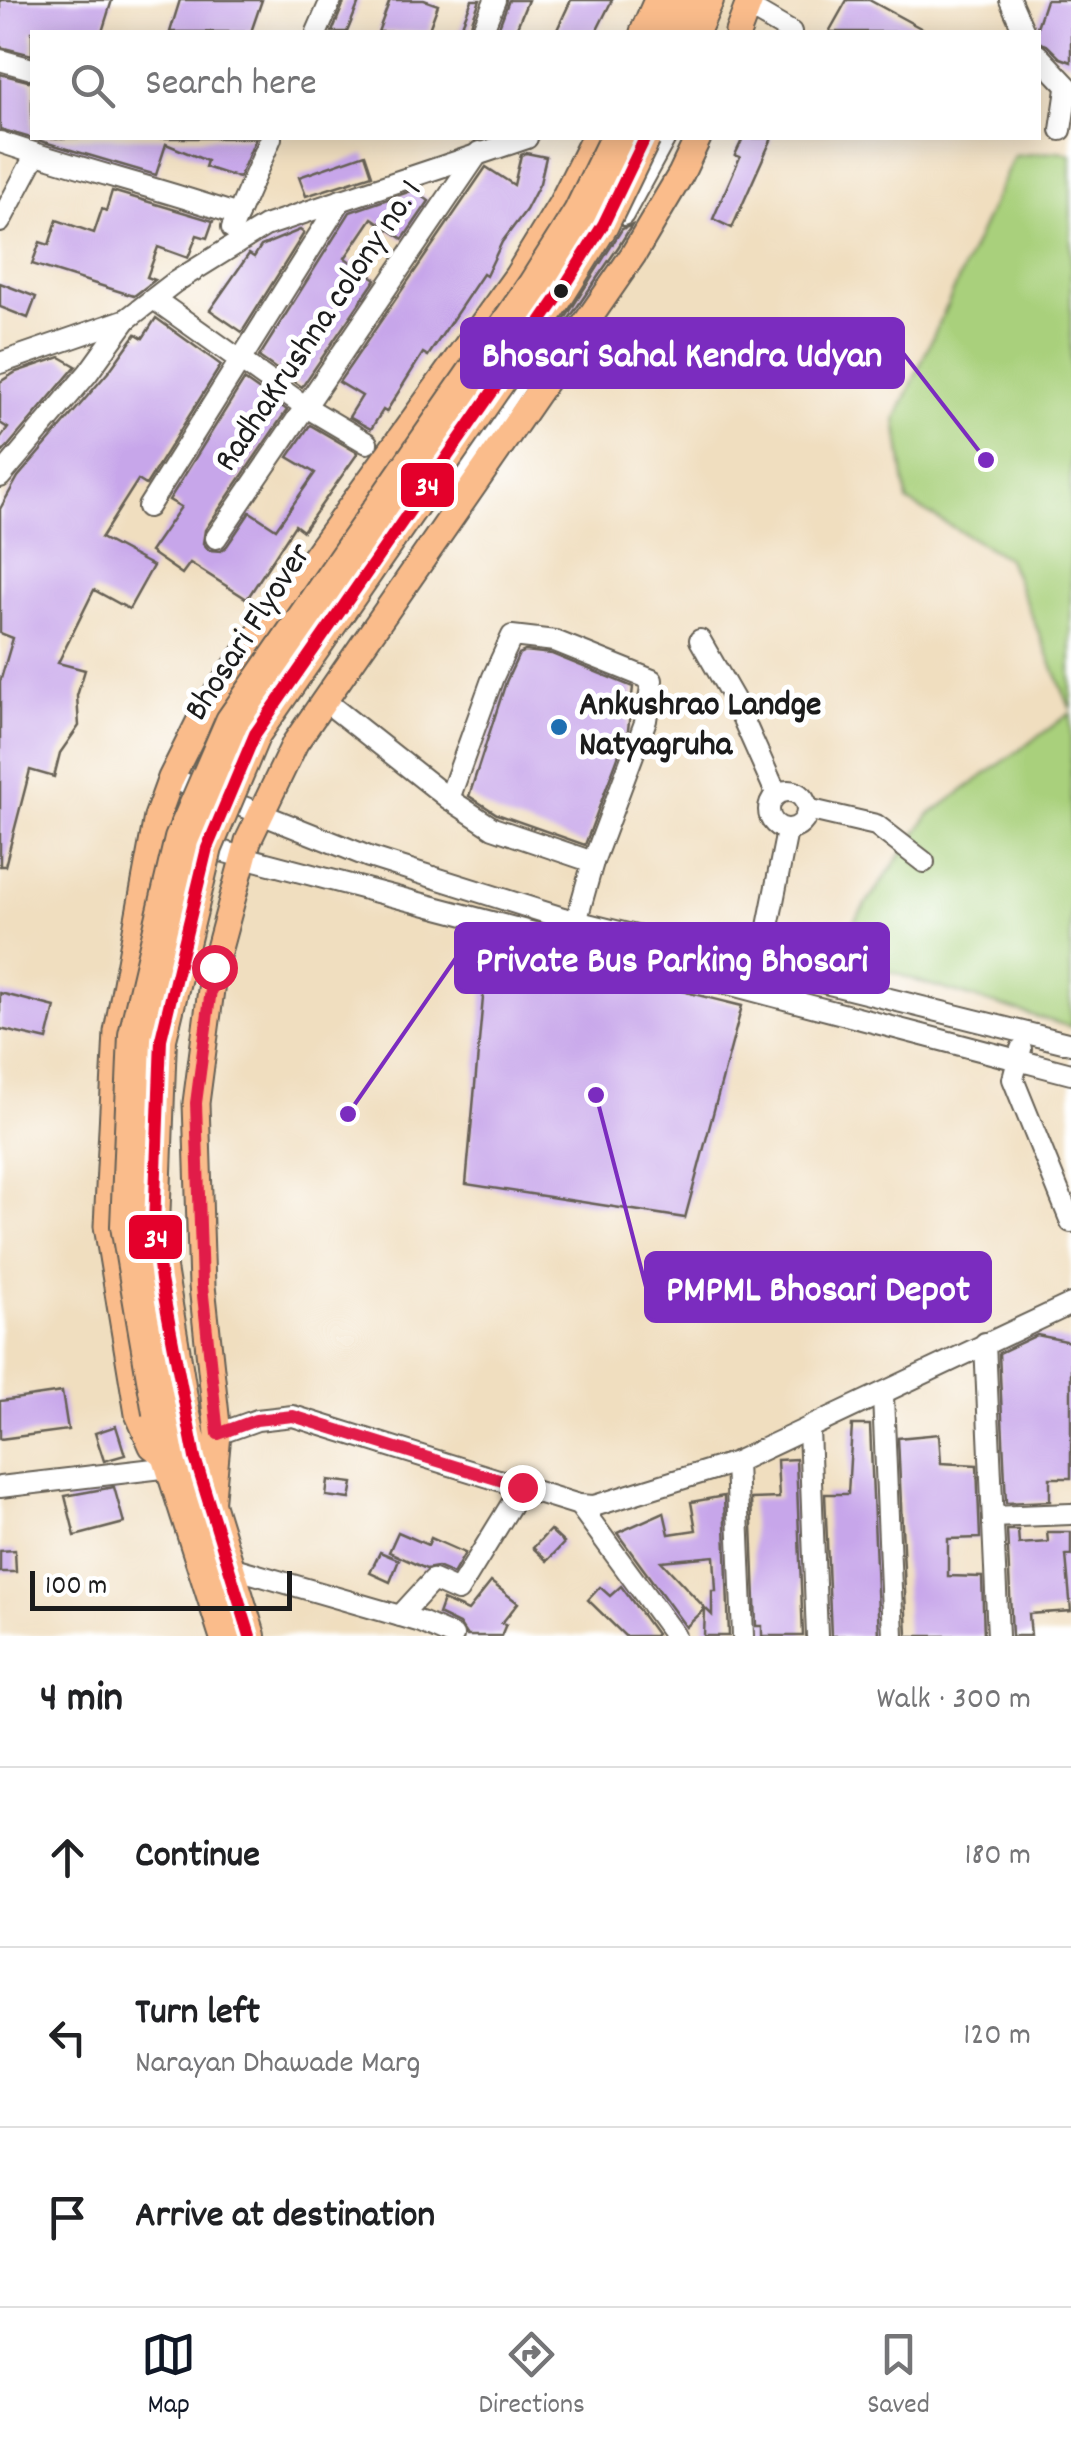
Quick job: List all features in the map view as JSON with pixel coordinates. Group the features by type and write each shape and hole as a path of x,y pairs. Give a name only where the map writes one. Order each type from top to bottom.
{"highway":[{"path":"665,30 678,0"},
{"path":"695,30 708,0"},
{"name":"Bhosari Flyover","path":"172,1411 134,1284 126,1226 134,1036 180,839 231,721 533,285 579,212 614,140"},
{"name":"Bhosari Flyover","path":"172,1411 154,1224 161,1039 207,848 256,734 556,300 603,225 645,140"},
{"path":"172,1411 170,1463 225,1636"},
{"path":"172,1411 211,1509 250,1636"}],"main road":[{"path":"643,30 657,0"},
{"path":"739,30 749,3"},
{"path":"170,1463 152,1446 138,1414 107,1226 117,1032 154,831 171,778 207,706 376,453 517,276 561,204 593,140"},
{"path":"211,1509 218,1434 202,1286 196,1103 214,967 243,858 295,743 448,505 633,255 697,140"},
{"path":"376,453 448,505"}],"street":[{"path":"318,30 330,0"},
{"path":"483,30 495,0"},
{"path":"1010,0 1023,30"},
{"path":"749,3 788,30"},
{"path":"1041,58 1069,89 1066,132 1041,127"},
{"path":"0,60 30,68"},
{"path":"219,255 270,140"},
{"path":"0,477 88,373 126,320 219,255 265,226 521,140"},
{"path":"448,505 610,239 664,140"},
{"path":"0,142 238,215"},
{"name":"RadhaKrushna colony no. 1","path":"216,538 478,152"},
{"path":"0,222 36,154"},
{"path":"148,506 340,200"},
{"path":"154,298 237,360 376,453"},
{"path":"0,363 126,320"},
{"path":"450,799 512,636 556,641 652,680 646,720 576,922"},
{"path":"700,640 735,702 776,792"},
{"path":"324,701 493,828 594,862"},
{"path":"171,778 340,846 576,922 1071,1044"},
{"path":"776,792 792,790 806,800 801,824 787,831"},
{"path":"776,792 770,804 770,819 787,831"},
{"path":"807,809 876,825 924,862"},
{"path":"154,831 243,858 1071,1074"},
{"path":"760,967 787,831"},
{"path":"1025,1032 1013,1079 1071,1222"},
{"path":"218,1434 256,1420 293,1416 578,1505 594,1506 736,1462 1071,1304"},
{"path":"986,1343 998,1636"},
{"path":"882,1396 893,1636"},
{"path":"809,1429 816,1636"},
{"path":"736,1462 742,1636"},
{"path":"0,1487 170,1463"},
{"path":"400,1616 433,1580 458,1591 522,1487"},
{"path":"578,1505 676,1636"},
{"path":"993,1517 1071,1514"},
{"path":"227,1566 400,1616 420,1629 453,1636"}],"green space":[{"path":"1060,151 1071,155 1071,710 1008,559 907,501 896,419 1014,156"},
{"path":"1071,713 1071,1027 833,951 929,815"}],"building":[{"path":"0,0 112,0 103,30 30,30 30,54 0,47"},
{"path":"180,0 262,0 252,30 171,30"},
{"path":"345,0 360,0 348,30 333,30"},
{"path":"390,0 424,0 438,5 429,30 379,30"},
{"path":"472,0 480,0 469,30 460,30"},
{"path":"509,0 528,0 516,30 498,30"},
{"path":"571,0 612,0 597,30 557,30"},
{"path":"847,0 869,0 924,30 830,30"},
{"path":"1046,0 1071,0 1071,62 1041,43 1041,30 1037,27"},
{"path":"0,74 30,82 30,138 0,129"},
{"path":"37,140 255,140 239,178 205,167 207,161 166,144 156,175"},
{"path":"742,140 771,140 732,228 713,219 740,157 735,155"},
{"path":"365,154 372,175 306,196 299,177"},
{"path":"521,155 546,157 540,183 502,242 486,276 483,274 428,356 423,353 371,429 349,417 362,396 339,382 486,167 514,185"},
{"path":"414,190 429,201 403,239 372,218 345,258 376,279 302,387 259,357 350,212"},
{"path":"112,191 213,221 207,238 197,235 188,258 158,247 147,277 155,280 134,296 32,264 40,242 49,245 57,220 94,233"},
{"path":"632,225 619,246 560,332 622,229"},
{"path":"300,230 304,233 242,332 210,310 249,254 254,257 261,246"},
{"path":"0,283 36,297 28,318 0,307"},
{"path":"156,318 221,365 146,485 138,480 101,538 153,566 129,609 94,590 58,663 85,670 77,696 79,726 60,753 54,777 30,770 5,866 0,866 0,682 13,638 0,633 0,509 18,477 136,334 143,338"},
{"path":"60,357 76,366 3,452 0,439 8,428 0,423 0,382 16,372"},
{"path":"244,380 287,410 205,530 203,543 209,550 221,551 227,546 250,512 276,529 315,473 288,457 310,425 358,453 303,531 295,525 247,599 190,563 182,574 150,552 181,507 169,500"},
{"name":"Ankushrao Landge Natyagruha","path":"519,654 552,654 633,687 628,730 585,845 497,814 469,796 506,682"},
{"path":"488,943 742,1006 685,1218 466,1184"},
{"path":"0,993 55,1007 47,1040 0,1029"},
{"path":"1037,1335 1071,1342 1071,1478 1050,1478 1050,1501 1006,1503 999,1353"},
{"path":"62,1392 68,1430 0,1439 0,1401"},
{"path":"852,1425 870,1425 879,1636 831,1636 825,1494 848,1494"},
{"path":"116,1426 125,1455 104,1461 95,1433"},
{"path":"939,1434 941,1463 977,1465 980,1538 948,1539 948,1576 982,1577 984,1636 907,1636 898,1438"},
{"path":"796,1459 803,1636 762,1636 762,1626 756,1626 751,1499 779,1498 777,1460"},
{"path":"328,1480 353,1483 350,1499 326,1496"},
{"path":"114,1487 124,1523 75,1536 65,1496"},
{"path":"724,1496 729,1636 704,1636 705,1608 712,1615 712,1591 716,1591 714,1556 661,1561 703,1606 703,1611 686,1627 617,1533 664,1512 669,1534 696,1530 691,1502"},
{"path":"550,1530 564,1543 547,1561 533,1548"},
{"path":"1007,1530 1018,1530 1019,1544 1048,1542 1047,1532 1071,1532 1071,1555 1066,1555 1071,1611 1029,1614 1031,1636 1012,1636"},
{"path":"398,1532 428,1545 431,1538 465,1553 453,1574 437,1567 426,1569 389,1552"},
{"path":"15,1550 16,1572 0,1572 0,1551"},
{"path":"380,1552 399,1560 390,1582 370,1573"},
{"path":"491,1582 518,1603 502,1623 506,1624 501,1636 467,1636 459,1624 438,1614 443,1600 468,1611"},
{"path":"621,1586 654,1636 625,1636 588,1600 600,1587 610,1596"}],"transit line":[{"name":"34","path":"250,1636 195,1458 154,1225 161,1039 207,848 255,734 556,300 603,225 644,140"}],"place":[{"name":"Bhosari Sahal Kendra Udyan","path":"986,460"},
{"name":"Ankushrao Landge Natyagruha","path":"559,727"},
{"name":"PMPML Bhosari Depot","path":"596,1095"},
{"name":"Private Bus Parking Bhosari","path":"348,1114"}],"route":[{"path":"214,967 196,1103 202,1286 218,1434 256,1420 293,1416 522,1487"}]}
